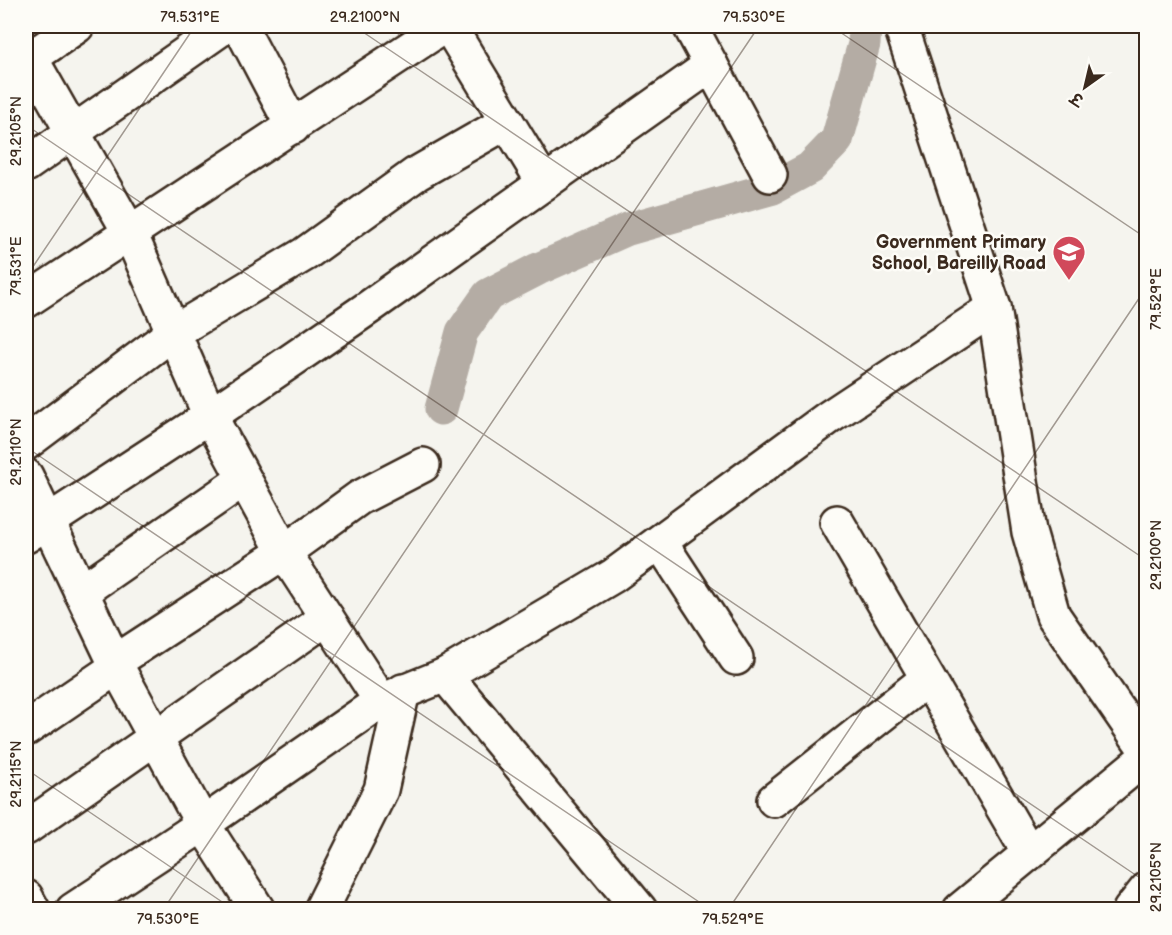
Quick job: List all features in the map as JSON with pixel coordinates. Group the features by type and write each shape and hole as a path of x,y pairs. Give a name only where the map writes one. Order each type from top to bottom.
{"main road":[{"path":"77,26 27,56 130,234 210,416 284,552 327,618 392,696 381,790 321,909"},
{"path":"26,165 225,26"},
{"path":"240,26 293,127"},
{"path":"26,301 447,26 544,183"},
{"path":"690,26 770,175"},
{"path":"900,26 994,309 1029,532 1053,615 1146,750"},
{"path":"36,528 210,416 711,65"},
{"path":"26,443 174,332 305,254 416,174 507,122"},
{"path":"73,909 392,696 445,675 613,576 828,418 994,309"},
{"path":"26,729 359,498 423,465"},
{"path":"26,476 36,528 81,592 116,665 202,823 258,909"},
{"path":"81,592 244,479"},
{"path":"837,522 1029,853"},
{"path":"660,542 736,658"},
{"path":"26,828 327,618"},
{"path":"445,675 640,909"},
{"path":"774,800 927,679"},
{"path":"960,909 1146,757"},
{"path":"1130,909 1146,890"},
{"path":"26,897 33,909"}],"waterway":[{"path":"441,409 462,332 488,295 538,269 628,229 773,188 810,168 837,140 864,44 865,26"}],"place":[{"name":"Government Primary School, Bareilly Road","path":"1069,281"}]}
